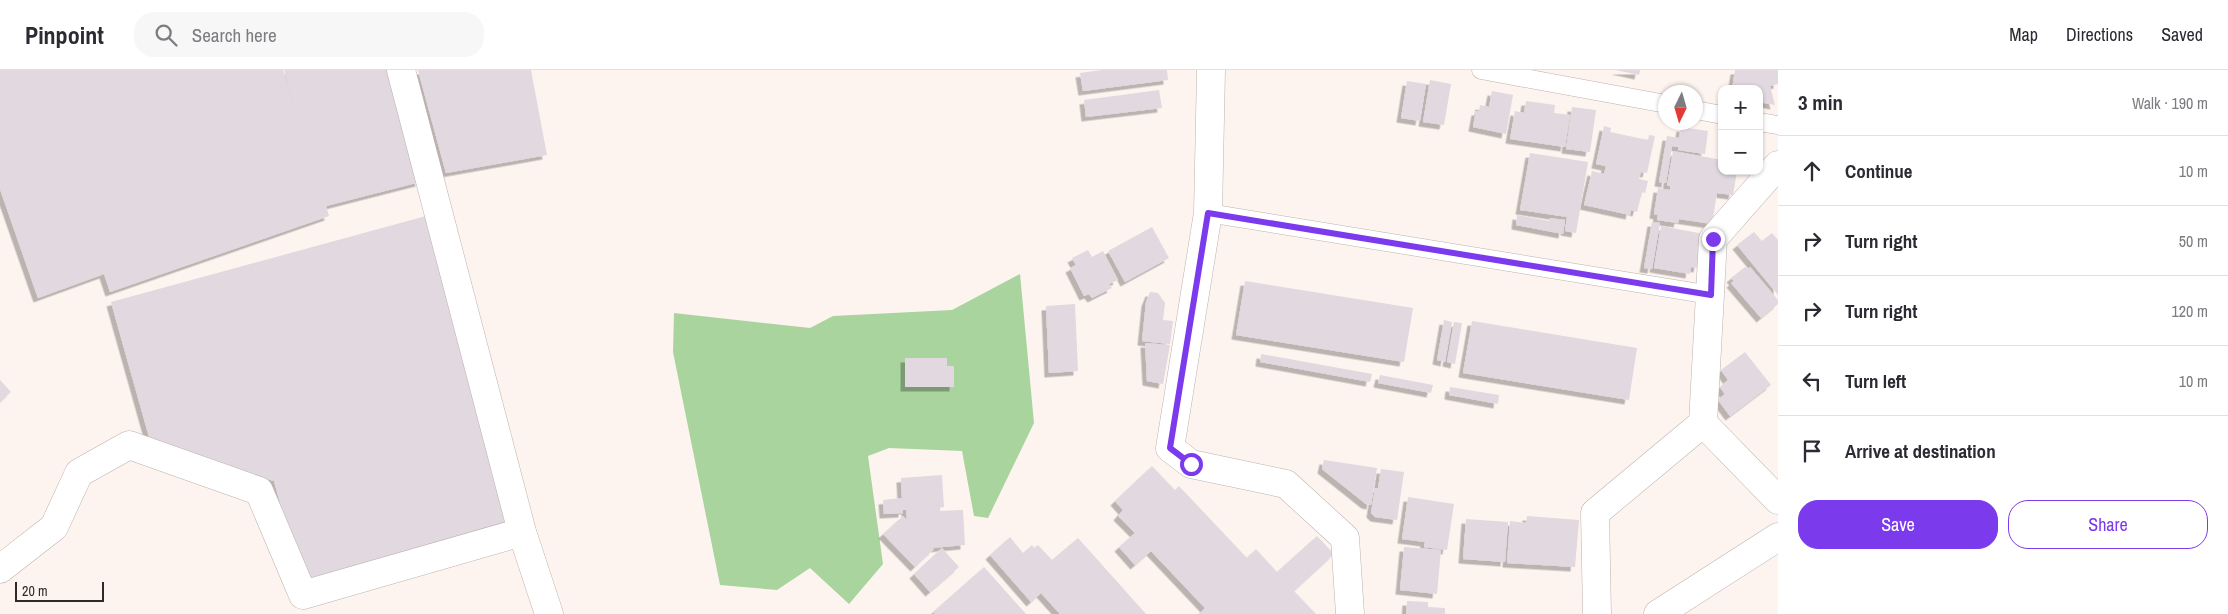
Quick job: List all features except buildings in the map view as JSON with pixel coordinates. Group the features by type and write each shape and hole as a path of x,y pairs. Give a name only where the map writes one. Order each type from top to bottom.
{"street":[{"path":"402,70 522,532 549,614"},
{"path":"1211,70 1208,213 1170,448 1191,464 1286,484 1330,524 1345,538 1350,614"},
{"path":"1597,614 1595,513 1703,423 1713,239 1778,165"},
{"path":"1703,423 1778,500"},
{"path":"0,569 54,527 79,473 129,445 259,491 303,604 522,532"},
{"path":"1658,614 1778,538"}],"lane":[{"path":"1481,70 1658,103"},
{"path":"1703,111 1718,114"},
{"path":"1763,123 1778,125"},
{"path":"1208,213 1711,295"}],"green space":[{"path":"1020,274 1034,423 988,518 974,516 962,451 889,448 868,456 883,564 849,604 810,568 777,590 720,585 673,352 674,313 810,328 833,316 952,310"}],"route":[{"path":"1191,464 1170,448 1208,213 1711,295 1713,239"}]}
